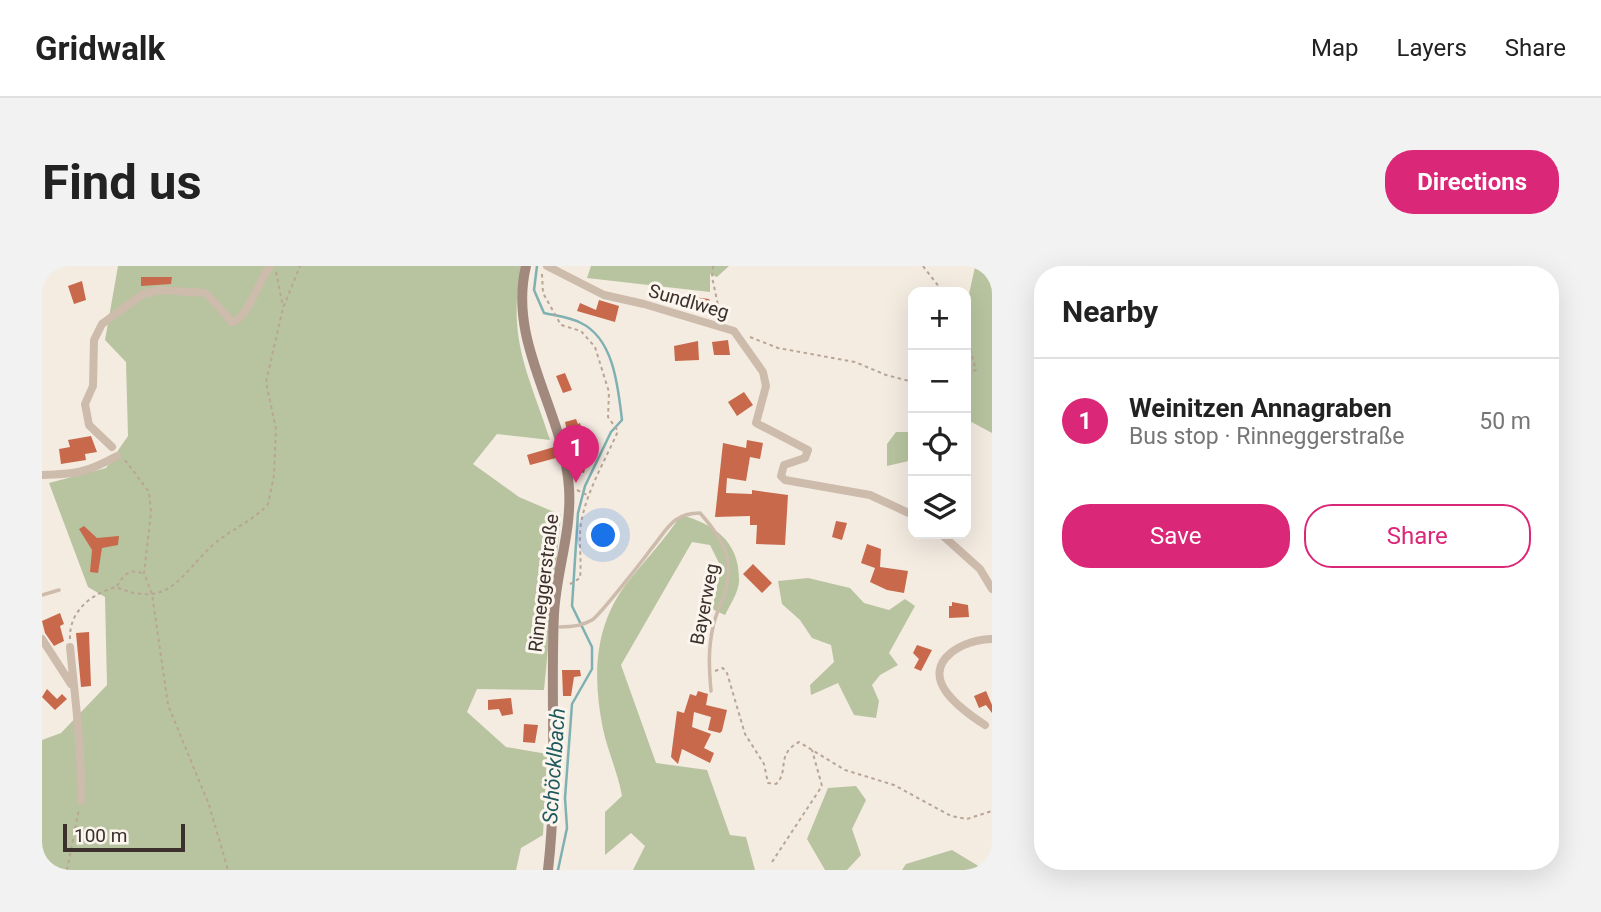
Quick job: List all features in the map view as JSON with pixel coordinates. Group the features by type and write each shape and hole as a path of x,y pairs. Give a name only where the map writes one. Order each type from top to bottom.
{"main road":[{"name":"Rinneggerstraße","path":"526,266 521,296 523,330 558,435 569,487 570,511 555,609 551,686 552,834 548,870"}],"street":[{"path":"112,447 89,425 85,404 93,386 94,340 102,324 139,296 160,290 206,293 225,317 237,322 244,316 259,281 272,266"},
{"name":"Sundlweg","path":"546,266 604,295 734,331 763,372 766,386 756,423 808,450 805,458 783,465 781,476 785,480 870,495 908,513"},
{"path":"42,475 71,475 120,457"},
{"path":"947,539 980,569 992,589"},
{"path":"985,725 968,714 947,692 941,676 943,663 952,650 975,639 992,639"},
{"path":"46,642 71,684"},
{"path":"70,647 71,684 82,759 81,801"}],"lane":[{"name":"Bayerweg","path":"560,627 579,625 599,614 671,520 687,513 700,513 721,537 728,558 725,593 714,623 708,656 711,689"},
{"path":"42,595 59,590"}],"path":[{"path":"272,266 283,308"},
{"path":"116,587 131,595 152,594 170,589 187,576 214,544 268,504 274,475 276,429 266,382 283,308 300,266"},
{"path":"546,266 542,289 559,322 581,331 595,347 609,392 608,418 617,429 589,496 578,547 580,575 569,585"},
{"path":"713,266 712,277 723,327"},
{"path":"923,266 939,287"},
{"path":"734,331 778,348 855,362 908,381"},
{"path":"971,353 976,370 971,372"},
{"path":"120,457 149,492 151,512 144,573 152,594 168,705 209,805 228,870"},
{"path":"579,490 589,496"},
{"path":"70,647 69,632 78,609 103,591 116,587 127,573 136,570 144,573"},
{"path":"711,689 714,672 718,667 723,668 744,734 764,764 768,783 776,784 781,779 783,761 789,747 799,742 845,770 894,785 951,816 967,819 992,811"},
{"path":"772,862 822,786 811,748"},
{"path":"67,870 81,801"}],"green space":[{"path":"118,266 522,266 518,291 518,335 550,440 497,434 473,464 519,497 561,515 544,690 477,689 467,712 506,747 547,754 543,835 521,848 516,870 42,870 42,740 61,733 107,685 105,597 88,587 49,483 106,468 128,436 126,362 105,340"},
{"path":"591,266 729,266 717,277 710,274 710,292 587,278"},
{"path":"992,266 992,433 971,422 971,287 975,267"},
{"path":"896,432 908,432 908,461 887,466 887,444"},
{"path":"681,515 714,529 729,544 738,566 739,583 736,593 725,615 712,609 721,567 710,545 692,542 621,665 656,763 707,770 730,835 746,837 755,870 633,870 645,846 631,833 605,855 605,812 622,796 605,738 600,709 597,669 603,631 619,595"},
{"path":"808,578 850,588 864,603 889,610 905,599 915,606 889,653 898,665 880,675 872,685 879,701 876,718 854,715 838,683 811,695 810,685 834,662 831,645 812,638 800,620 782,604 778,581"},
{"path":"856,786 866,800 852,829 861,855 847,870 825,870 807,839 828,788"},
{"path":"952,850 985,870 902,870 906,864"}],"building":[{"path":"141,277 172,277 171,284 141,286"},
{"path":"82,281 86,300 74,304 68,286"},
{"path":"684,296 709,299 713,306 712,314 681,308"},
{"path":"599,300 619,306 615,322 577,311 580,303 596,310"},
{"path":"728,340 730,355 714,355 712,342"},
{"path":"698,341 699,360 675,361 674,346"},
{"path":"565,373 572,390 563,393 556,376"},
{"path":"744,392 753,405 737,416 728,402"},
{"path":"576,419 578,424 580,423 589,453 584,473 576,471 580,451 572,453 565,422"},
{"path":"91,436 97,452 85,454 86,460 61,464 59,449 70,447 68,440"},
{"path":"747,440 763,443 760,459 750,457 746,481 727,478 726,493 752,494 752,490 788,495 785,545 756,544 757,525 750,525 750,516 715,517 723,443 746,448"},
{"path":"554,447 556,458 530,465 527,455"},
{"path":"836,521 847,523 842,540 832,537"},
{"path":"84,526 97,538 119,536 118,545 102,548 98,573 90,572 92,550 79,529"},
{"path":"867,544 881,549 880,567 908,571 904,593 887,590 870,582 875,568 861,563"},
{"path":"753,564 772,583 762,593 743,574"},
{"path":"952,602 968,605 969,617 949,618 949,606 952,606"},
{"path":"60,613 64,624 60,626 64,641 54,646 45,633 42,621"},
{"path":"700,622 707,624 702,637 706,639 703,645 692,641"},
{"path":"89,632 91,686 81,687 76,633"},
{"path":"917,645 932,650 921,671 914,668 919,659 913,653"},
{"path":"562,670 580,670 581,676 574,677 571,696 563,696"},
{"path":"47,689 57,699 62,694 67,699 55,710 42,697"},
{"path":"698,691 708,694 706,705 727,710 722,731 720,733 708,730 711,717 694,712 692,727 711,734 704,748 714,753 710,763 682,749 678,764 671,757 677,711 684,713 690,694 696,696"},
{"path":"986,691 992,705 992,713 986,705 979,708 974,696"},
{"path":"511,698 513,714 502,716 499,709 488,710 488,700"},
{"path":"524,724 538,725 535,743 523,742"}],"waterway":[{"name":"Schöcklbach","path":"537,266 534,290 544,313 581,323 601,340 616,379 622,420 611,432 585,486 578,513 572,606 592,647 592,669 572,704 565,798 567,828 558,870"}],"place":[{"name":"Weinitzen Annagraben","path":"576,483"}]}
